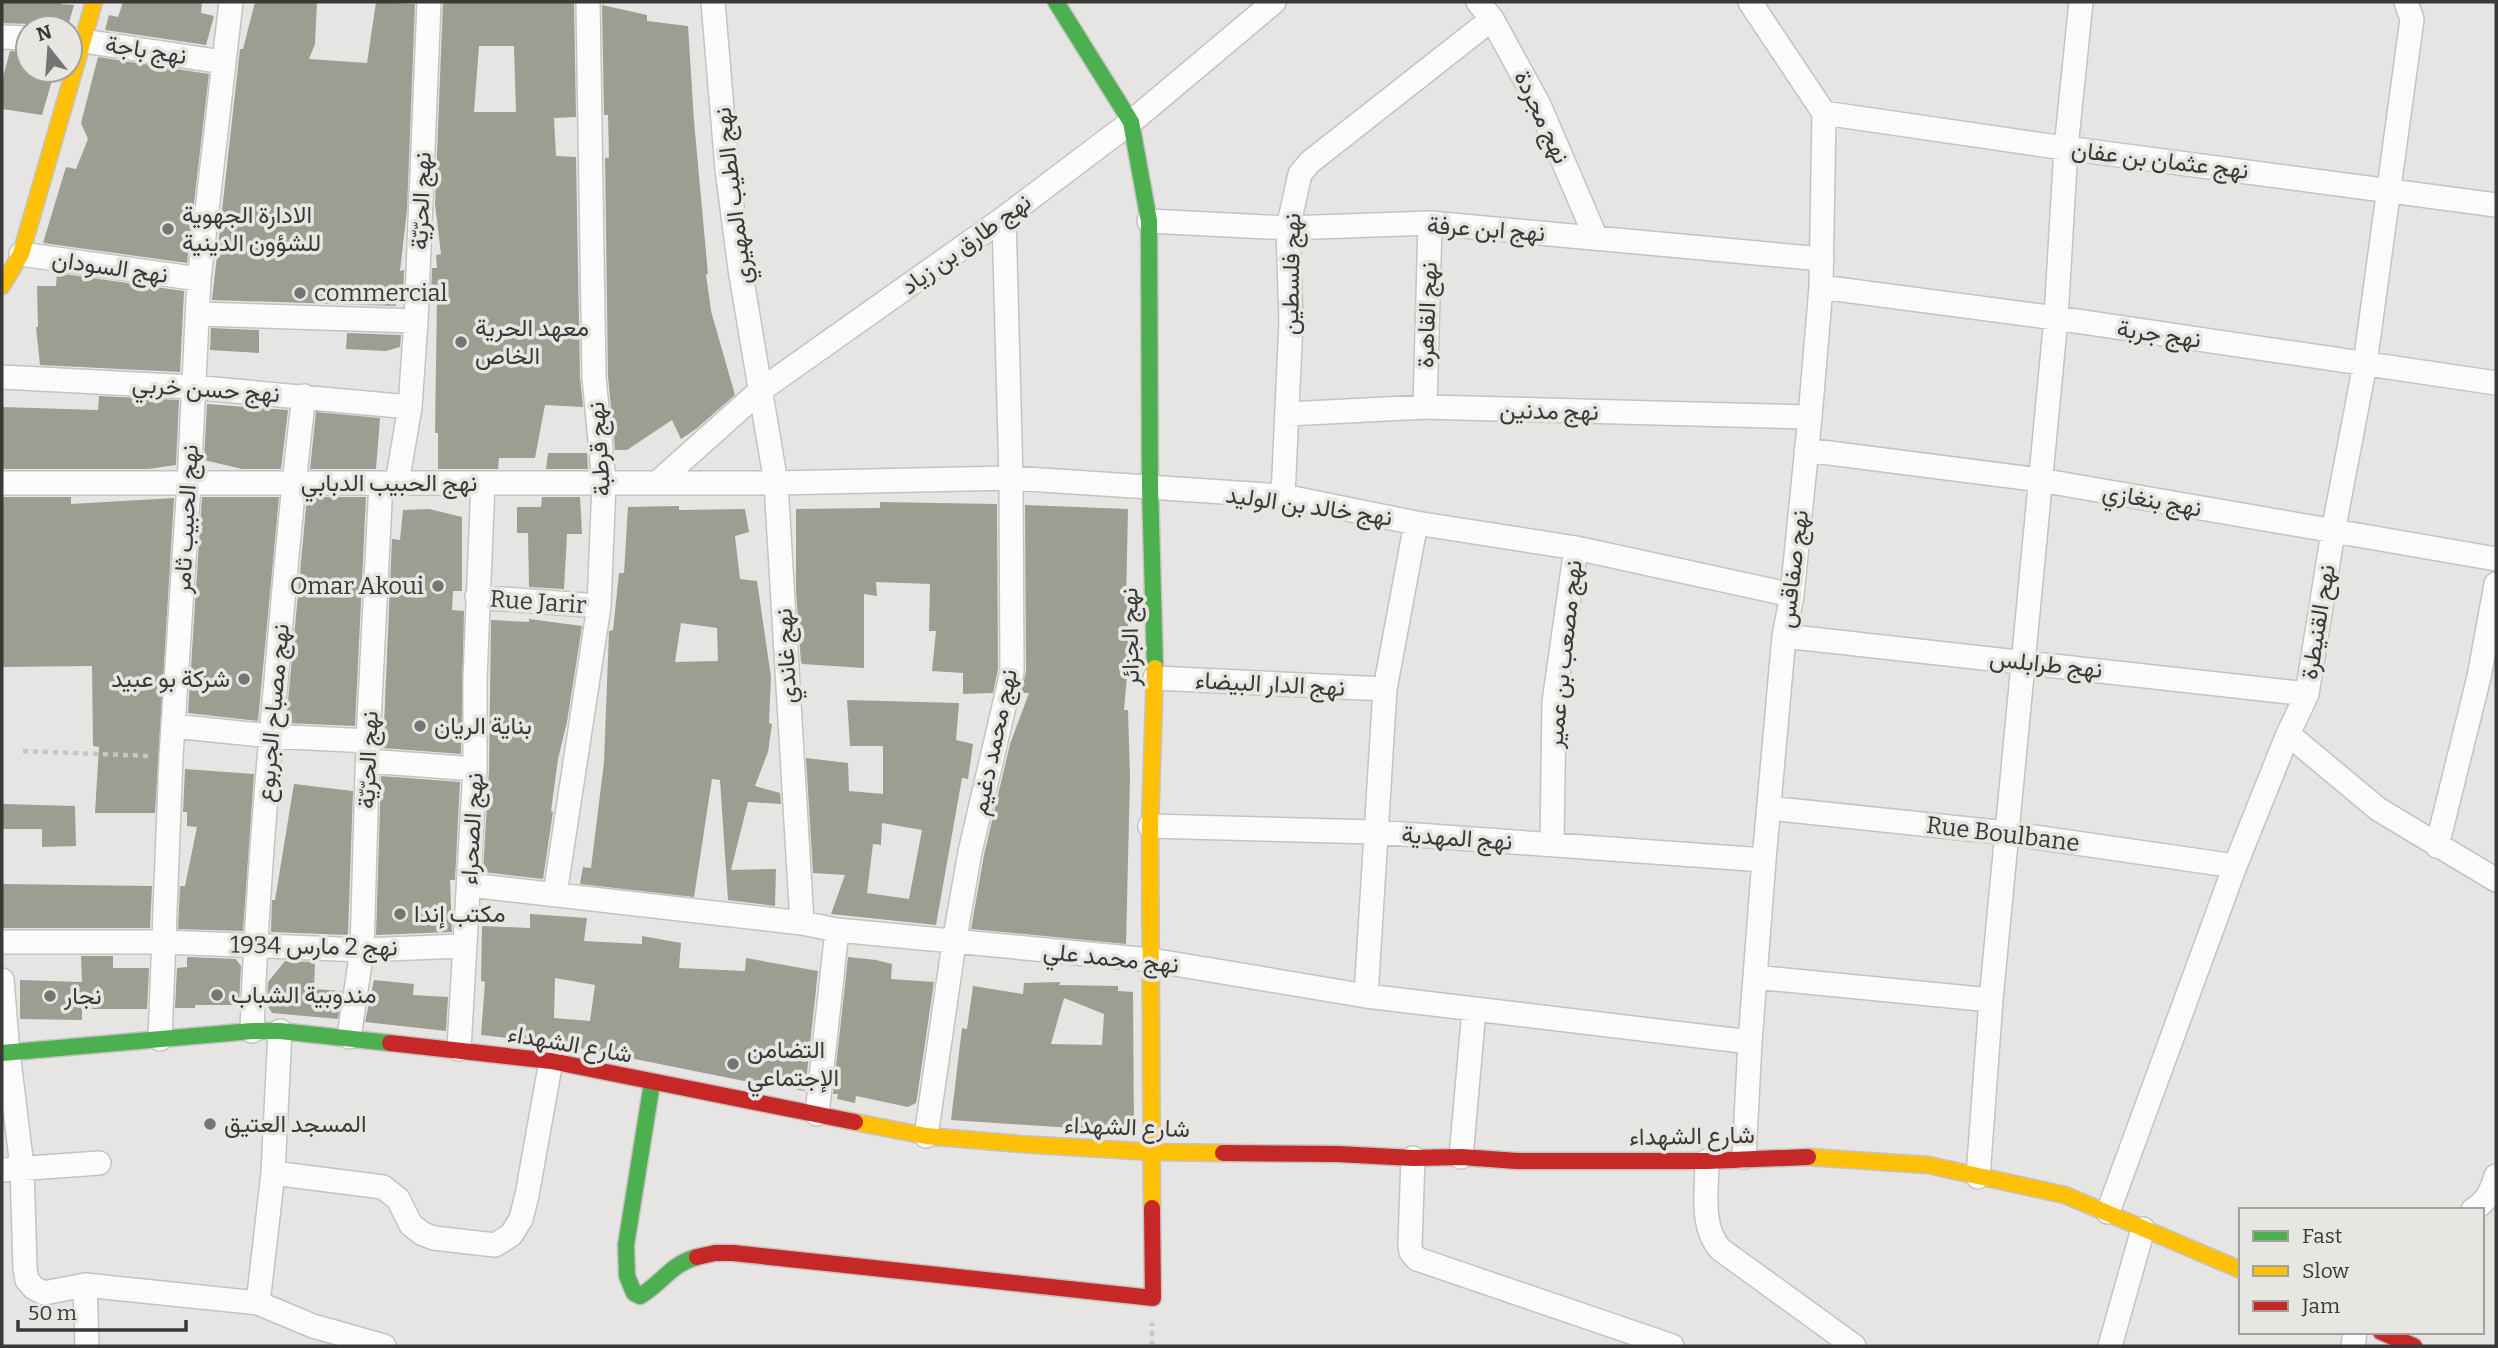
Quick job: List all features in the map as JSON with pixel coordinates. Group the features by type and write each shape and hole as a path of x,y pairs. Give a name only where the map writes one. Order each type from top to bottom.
{"street":[{"path":"84,24 94,2"},
{"name":"نهج الحبيب ثامر","path":"160,1039 171,757 199,279 231,2"},
{"name":"نهج الحرّيّة","path":"349,1037 362,950 368,751 389,483 410,407 429,2"},
{"name":"نهج قرطبة","path":"555,894 599,606 604,483 594,377 588,2"},
{"name":"نهج الطيب المهيري","path":"713,2 727,169 740,269 761,390"},
{"path":"1056,2 1131,122"},
{"name":"نهج طارق بن زياد","path":"657,483 761,390 1004,218 1131,122 1248,9 1274,2"},
{"path":"1751,2 1824,113"},
{"path":"1978,1177 1991,1000 2056,318 2066,148 2081,2"},
{"name":"نهح القنيطرة","path":"2108,1212 2235,866 2307,694 2333,532 2365,364 2412,19 2406,2"},
{"name":"نهج فلسطين","path":"1283,496 1291,322 1288,228 1300,174 1310,162 1485,10"},
{"name":"نهج مجردة","path":"1485,10 1539,105 1596,239"},
{"name":"نهج باجة","path":"84,40 223,62"},
{"path":"2,286 21,254 65,84"},
{"name":"نهج عثمان بن عفان","path":"1824,113 2496,205"},
{"name":"نهج صفاقس","path":"1744,1157 1764,860 1784,636 1792,595 1821,287 1824,113"},
{"name":"نهج الجزائر","path":"652,1083 626,1245 627,1276 634,1293 640,1296 655,1287 682,1261 715,1253 733,1253 1153,1298 1150,826 1155,678 1150,487 1149,221 1131,122"},
{"name":"نهج محمد دغيم","path":"926,1136 970,852 1012,672 1011,478 1004,218"},
{"name":"نهج ابن عرفة","path":"1149,221 1288,228 1430,223 1822,259"},
{"name":"نهج القاهرة","path":"1425,407 1430,223"},
{"name":"نهج السودان","path":"21,254 199,279"},
{"name":"نهج جربة","path":"1821,287 2056,318 2496,383"},
{"path":"198,314 416,321"},
{"name":"نهج حسن خربي","path":"2,377 192,387 410,407"},
{"name":"نهج غاندي","path":"761,390 776,483 802,923"},
{"name":"نهج مصباح الجربوع","path":"252,1031 255,944 271,736 293,483 304,396"},
{"name":"نهج مدنين","path":"1288,414 1425,407 1810,417"},
{"name":"نهج بنغازي","path":"1806,450 2040,480 2496,559"},
{"name":"نهج خالد بن الوليد","path":"776,483 1011,478 1283,496 1416,523 1576,548 1792,595"},
{"name":"نهج الحبيب الدبابي","path":"2,483 776,483"},
{"name":"نهج الصحراء","path":"459,1049 475,769 477,597 483,483"},
{"path":"1366,996 1385,689 1416,523"},
{"name":"نهج مصعب بن عمير","path":"1552,844 1554,702 1576,548"},
{"path":"2437,846 2488,679 2496,584"},
{"name":"Rue Jarir","path":"477,597 599,606"},
{"name":"نهج طرابلس","path":"1784,636 2307,694"},
{"name":"نهج الدار البيضاء","path":"1155,678 1385,689"},
{"path":"173,726 271,736 475,769"},
{"path":"2288,734 2378,809 2496,880"},
{"name":"Rue Boulbane","path":"1769,808 2007,833 2235,866"},
{"name":"نهج المهدية","path":"1150,826 1375,832 1764,860"},
{"name":"نهج محمد علي","path":"470,885 954,943 1151,960 1366,996 1750,1042"},
{"path":"817,1114 837,930"},
{"name":"نهج 2 مارس 1934","path":"2,943 165,942 362,950 464,946"},
{"path":"1755,977 1991,1000"},
{"path":"2,980 12,1168 27,1280 34,1288 44,1293 85,1285 258,1303 313,1326 384,1346"},
{"path":"1461,1157 1474,1010"},
{"name":"شارع الشهداء","path":"5,1053 252,1031 280,1031 551,1061 926,1136 1153,1152 1461,1157 1517,1161 1707,1161 1793,1156 1916,1164 2065,1195 2239,1269"},
{"path":"258,1303 273,1173 280,1031"},
{"path":"273,1173 383,1187 398,1199 411,1225 423,1234 434,1238 495,1245 510,1235 521,1219 551,1061"},
{"path":"1413,1158 1410,1245 1411,1252 1417,1259 1639,1341 1672,1346"},
{"path":"1707,1161 1707,1221 1712,1241 1854,1346"},
{"path":"12,1168 99,1163"},
{"path":"2476,1208 2490,1194 2496,1176"},
{"path":"2110,1346 2143,1229"},
{"path":"85,1285 87,1346"},
{"path":"2386,1334 2414,1346"}],"path":[{"path":"23,751 171,757"}],"building":[{"path":"2,2 61,2 74,5 71,14 14,14 14,23 2,23"},
{"path":"123,2 202,2 201,13 214,16 206,45 105,30 109,15 118,17"},
{"path":"255,2 317,2 315,44 309,59 367,63 376,2 415,4 407,210 400,271 404,270 403,299 394,300 396,306 212,300 240,49 243,49"},
{"path":"443,2 574,2 576,117 554,118 556,156 576,157 580,377 583,407 545,405 535,458 499,458 498,469 438,469 438,433 435,433 437,296 431,297 432,268 437,268 436,255 441,254 435,204","holes":["479,46 514,46 516,112 474,112"]},
{"path":"602,5 647,15 647,21 688,26 706,274 711,311 735,395 681,439 672,420 627,450 615,450 608,376 605,158 609,158 608,115 604,115"},
{"path":"10,51 14,51 14,84 51,84 42,115 2,109 2,81"},
{"path":"98,57 209,74 187,263 43,243 66,167 76,169 88,139 81,123"},
{"path":"57,273 184,291 180,372 40,365 36,327 37,286 56,286"},
{"path":"211,328 259,330 259,353 210,350"},
{"path":"347,333 401,335 400,347 386,351 346,349"},
{"path":"99,396 179,400 176,465 148,469 2,469 2,407 98,410"},
{"path":"207,404 288,410 281,469 242,469 204,460"},
{"path":"316,412 380,418 376,469 310,469"},
{"path":"548,453 587,453 588,469 546,469"},
{"path":"2,497 71,497 71,504 174,498 155,813 95,813 99,747 93,746 92,666 2,667"},
{"path":"202,497 279,497 258,721 188,713"},
{"path":"307,497 366,497 355,726 286,723"},
{"path":"542,497 580,497 582,534 567,534 564,589 529,587 528,533 517,533 517,507 541,507"},
{"path":"880,502 997,504 998,670 993,693 963,694 963,673 932,671 936,631 929,631 930,584 876,582 877,596 864,594 864,668 802,664 802,661 801,664 796,590 796,509 880,508"},
{"path":"1025,505 1128,509 1126,602 1130,602 1127,641 1130,641 1124,710 1128,710 1130,777 1126,944 971,929 984,855 1010,744 1029,693 1021,693 1026,672"},
{"path":"679,506 679,510 745,509 749,532 735,536 740,579 757,581 771,677 769,723 772,724 768,752 755,786 780,793 781,804 748,802 731,870 776,869 775,906 728,900 720,780 712,779 694,897 580,884 583,867 591,868 604,762 609,631 613,630 619,573 624,573 628,507","holes":["681,623 717,628 718,661 675,662"]},
{"path":"429,509 462,517 462,591 453,591 452,610 464,611 461,754 383,748 392,539 400,540 403,510"},
{"path":"529,619 582,626 567,722 558,759 543,879 483,872 489,770 491,620 529,622"},
{"path":"847,700 959,703 956,740 973,744 968,779 962,778 936,925 831,914 845,875 813,873 806,758 848,763 849,791 883,794 883,746 850,746","holes":["882,823 922,830 909,899 867,893 873,844 881,845"]},
{"path":"185,769 254,774 243,931 178,929 180,886 185,886 197,827 187,826 187,812 183,812"},
{"path":"381,776 460,782 455,880 450,880 452,932 376,935"},
{"path":"294,784 353,791 348,935 271,932 272,900 275,900"},
{"path":"2,804 75,806 76,846 42,847 42,829 2,829"},
{"path":"2,884 152,886 150,928 2,928"},
{"path":"530,914 587,918 584,941 642,944 642,936 681,943 679,968 745,971 746,958 818,971 805,1091 785,1088 785,1085 749,1082 555,1043 481,1035 485,982 481,981 482,926 530,928","holes":["555,978 595,985 590,1021 554,1018"]},
{"path":"81,956 113,956 113,968 149,968 147,1009 82,1009 82,1020 20,1019 20,980 82,982"},
{"path":"187,957 236,959 241,966 239,1005 175,1008 177,968 187,967"},
{"path":"848,957 892,964 891,979 934,982 916,1103 908,1107 856,1096 855,1103 837,1099 838,1094 833,1094"},
{"path":"285,961 315,962 314,989 342,991 338,1019 272,1013 267,1005 268,982"},
{"path":"374,980 414,984 413,995 448,997 446,1031 365,1022"},
{"path":"1060,982 1059,985 1118,986 1118,991 1133,992 1134,1132 951,1120 962,1028 967,1029 973,986 1023,994 1024,983","holes":["1064,998 1104,1014 1102,1045 1051,1044"]}],"traffic: fast":[{"path":"1056,2 1131,122 1149,221 1150,487 1155,668"},
{"path":"2,1053 252,1031 280,1031 390,1043"},
{"path":"652,1083 626,1245 627,1276 634,1293 640,1296 680,1264 697,1257"}],"traffic: slow":[{"path":"2,286 21,254 94,2"},
{"path":"1152,1208 1150,826 1155,668"},
{"path":"855,1122 926,1136 1020,1144 1153,1152 1223,1153"},
{"path":"1808,1157 1928,1165 2065,1195 2239,1269"}],"traffic: jam":[{"path":"390,1043 551,1061 855,1122"},
{"path":"1223,1153 1461,1157 1517,1161 1707,1161 1808,1157"},
{"path":"697,1257 733,1253 1153,1298 1152,1208"},
{"path":"2386,1334 2414,1346"}],"place":[{"name":"الادارة الجهوية للشؤون الدينية","path":"168,229"},
{"name":"commercial","path":"300,293"},
{"name":"معهد الحرية الخاص","path":"461,342"},
{"name":"Omar Akoui","path":"438,586"},
{"name":"شركة بو عبيد","path":"244,679"},
{"name":"بناية الريان","path":"420,726"},
{"name":"مكتب إندا","path":"400,914"},
{"name":"مندوبية الشباب","path":"217,995"},
{"name":"نجار","path":"50,996"},
{"name":"التضامن الإجتماعي","path":"733,1064"},
{"name":"المسجد العتيق","path":"210,1124"}]}
